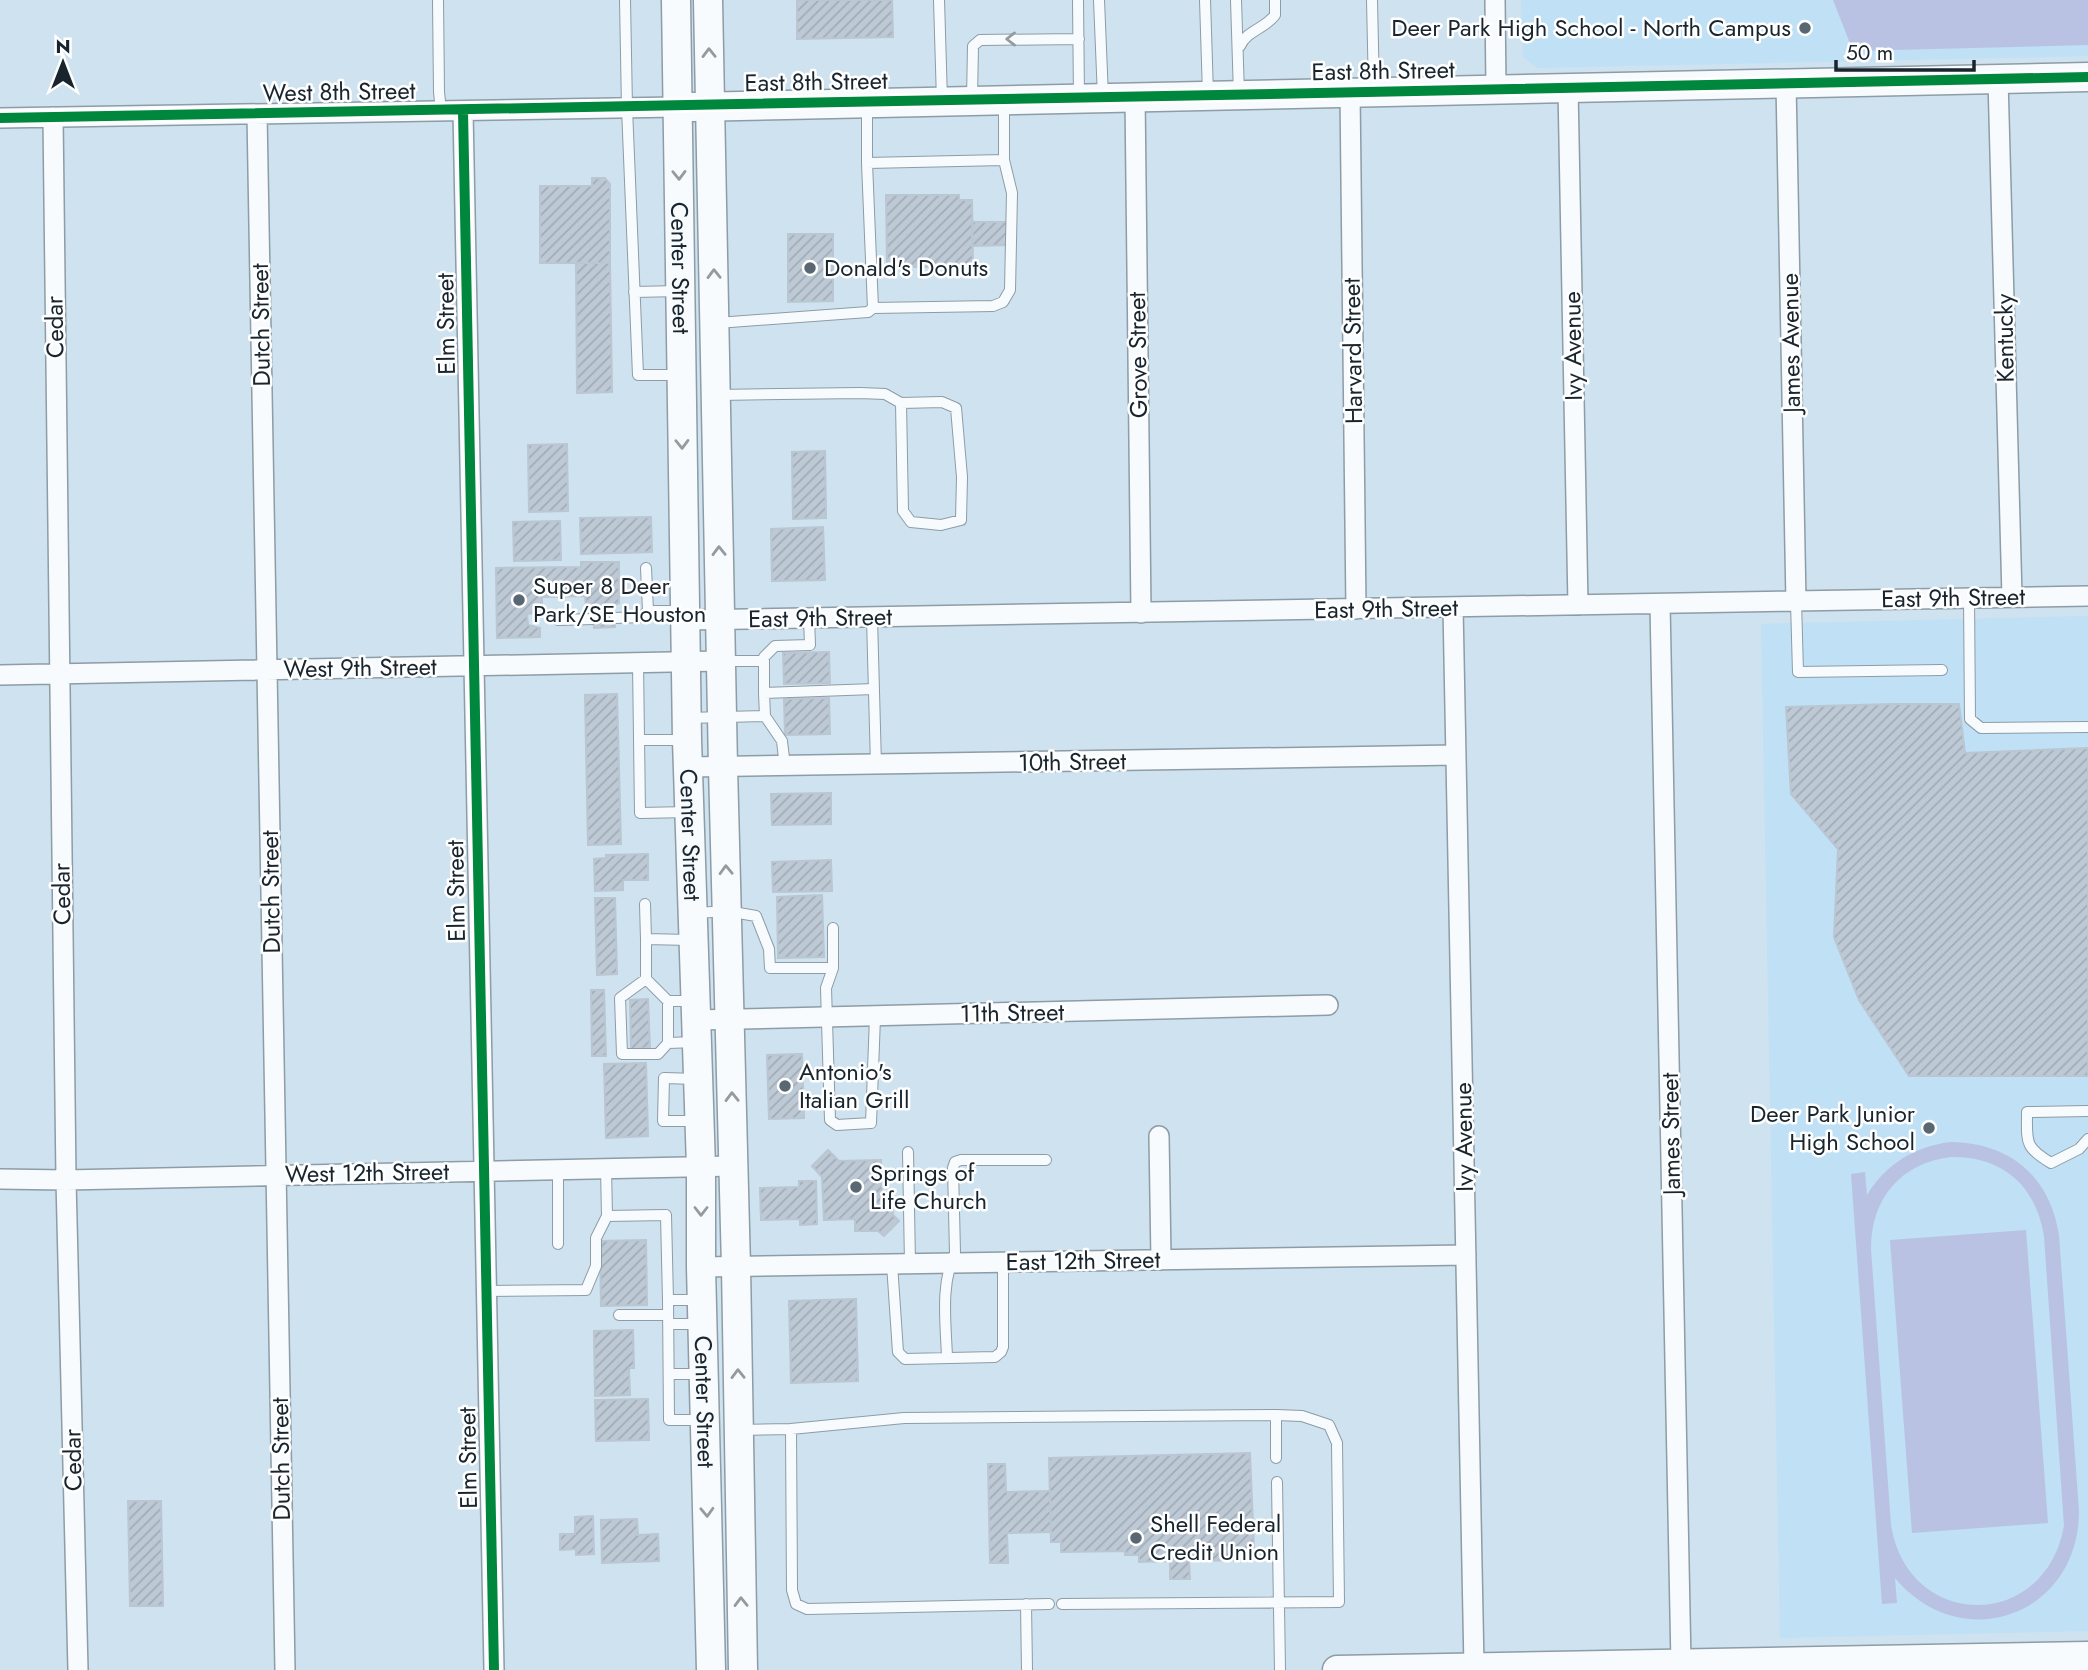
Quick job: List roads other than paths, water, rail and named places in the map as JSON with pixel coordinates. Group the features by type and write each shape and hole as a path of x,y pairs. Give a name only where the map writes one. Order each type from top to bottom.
{"main road":[{"name":"Center Street","path":"676,0 687,742 701,1167 711,1670"},
{"name":"Center Street","path":"708,0 743,1670"},
{"name":"East 8th Street","path":"678,107 2088,78"},
{"path":"1337,1670 1681,1664 2006,1664 2088,1656"}],"street":[{"path":"1494,0 1496,89"},
{"name":"Kentucky","path":"1998,79 2011,597"},
{"name":"James Avenue","path":"1786,83 1796,602"},
{"name":"Ivy Avenue","path":"1568,88 1578,605"},
{"name":"Harvard Street","path":"1356,609 1362,92"},
{"name":"Grove Street","path":"1135,96 1141,613"},
{"name":"West 8th Street","path":"0,118 678,107"},
{"name":"Elm Street","path":"463,111 494,1670"},
{"name":"Dutch Street","path":"257,114 285,1670"},
{"name":"Cedar","path":"53,117 66,1180 78,1670"},
{"name":"East 9th Street","path":"685,615 720,619 872,618 2088,596"},
{"name":"James Street","path":"1660,604 1681,1664"},
{"name":"Ivy Avenue","path":"1453,607 1474,1667"},
{"name":"West 9th Street","path":"0,674 721,661"},
{"name":"10th Street","path":"687,742 723,767 1456,755"},
{"name":"11th Street","path":"696,1021 1328,1005"},
{"path":"1160,1136 1161,1260"},
{"name":"West 12th Street","path":"0,1179 66,1180 734,1166"},
{"name":"East 12th Street","path":"701,1268 1466,1255"}],"lane":[{"path":"438,0 441,112"},
{"path":"625,0 638,375 681,375"},
{"path":"939,0 942,100"},
{"path":"1079,0 1079,39 1091,97"},
{"path":"1091,97 1099,0"},
{"path":"1205,0 1208,95"},
{"path":"1237,0 1239,94"},
{"path":"1238,50 1243,38 1271,21 1275,15 1275,0"},
{"path":"1362,92 1372,0"},
{"path":"972,100 973,46 980,40 1079,39"},
{"path":"715,323 868,312 873,308 993,306 1003,302 1010,290 1012,241 1012,193 1004,160 1004,99"},
{"path":"867,102 873,308"},
{"path":"867,163 1004,160"},
{"path":"634,292 680,291"},
{"path":"716,395 885,394 901,403 942,402 956,408 962,477 961,520 941,525 911,522 903,511 901,403"},
{"path":"646,568 648,611"},
{"path":"1969,597 1970,719 1981,728 2088,727"},
{"path":"1796,602 1798,672 1942,670"},
{"path":"615,618 641,617 648,611 685,615"},
{"path":"785,766 782,741 765,716 764,657 775,646 810,645 809,618"},
{"path":"872,618 876,766"},
{"path":"558,620 593,619"},
{"path":"721,661 764,661"},
{"path":"638,663 640,813 689,812"},
{"path":"764,693 874,688"},
{"path":"639,740 687,742 722,717 765,716"},
{"path":"645,904 646,979 668,1002 696,1021 658,1054 622,1054 620,998 646,979"},
{"path":"646,939 693,926 727,911 757,916 769,949 769,968 833,968"},
{"path":"833,928 833,968 826,988 826,1018 830,1120 836,1125 871,1123 875,1017"},
{"path":"668,1002 668,1043"},
{"path":"2088,1111 2027,1112 2027,1138 2035,1153 2051,1163 2079,1149 2088,1139"},
{"path":"908,1152 901,1264 900,1356 905,1359 995,1357 1001,1352 1003,1262"},
{"path":"947,1358 946,1294 956,1244 955,1162 1046,1160"},
{"path":"486,1291 586,1290 596,1266 596,1238 607,1216 606,1167"},
{"path":"558,1169 558,1244"},
{"path":"607,1216 666,1215 670,1420 705,1420"},
{"path":"668,1300 702,1312"},
{"path":"619,1315 668,1319 702,1312"},
{"path":"669,1374 704,1374"},
{"path":"739,1430 790,1429 904,1418 1276,1415 1301,1416 1329,1425 1337,1443 1339,1602 1062,1604"},
{"path":"1276,1415 1276,1458"},
{"path":"790,1429 792,1590 796,1604 807,1609 1049,1604"},
{"path":"1277,1482 1280,1670"},
{"path":"1026,1604 1027,1670"}],"place":[{"name":"Deer Park High School - North Campus","path":"1805,28"},
{"name":"Donald's Donuts","path":"810,268"},
{"name":"Super 8 Deer Park/SE Houston","path":"519,600"},
{"name":"Antonio's Italian Grill","path":"785,1086"},
{"name":"Deer Park Junior High School","path":"1929,1128"},
{"name":"Springs of Life Church","path":"856,1187"},
{"name":"Shell Federal Credit Union","path":"1136,1538"}]}
